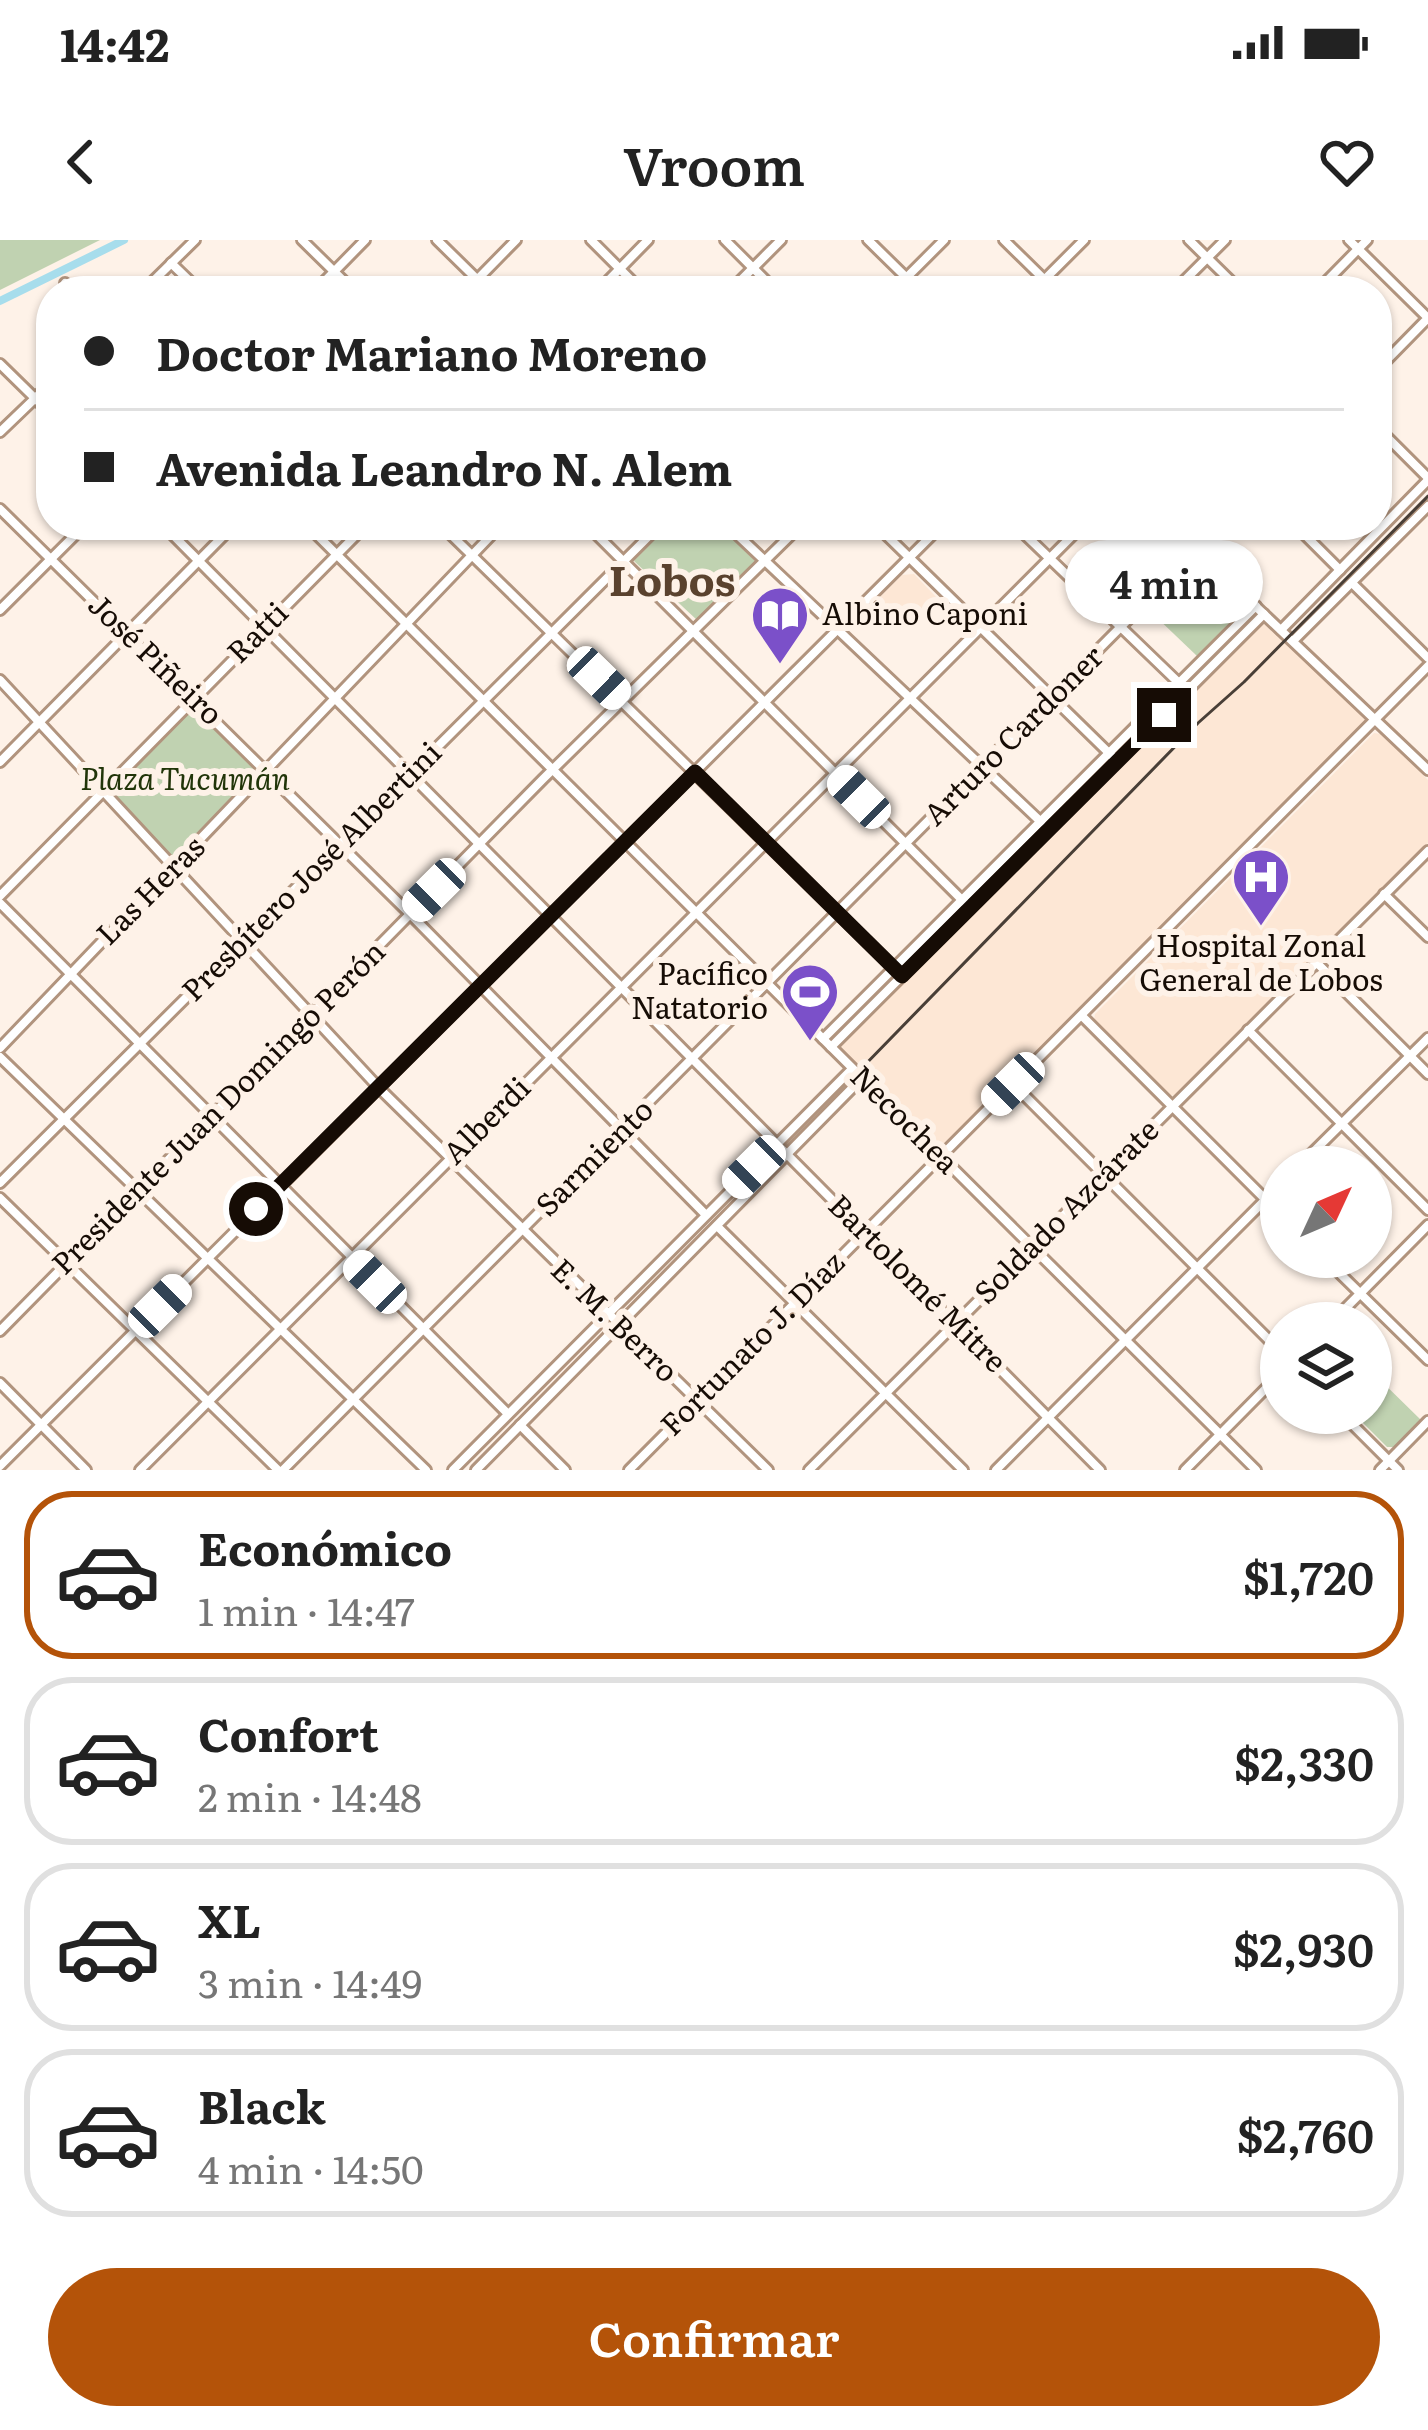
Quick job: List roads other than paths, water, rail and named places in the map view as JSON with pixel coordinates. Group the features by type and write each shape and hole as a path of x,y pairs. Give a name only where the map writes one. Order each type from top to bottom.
{"street":[{"path":"158,276 195,240"},
{"path":"302,240 339,276"},
{"path":"329,276 365,240"},
{"path":"437,240 474,276"},
{"path":"480,276 516,240"},
{"path":"591,240 628,276"},
{"path":"612,276 649,240"},
{"path":"725,240 761,276"},
{"path":"745,276 781,240"},
{"path":"868,240 904,276"},
{"path":"908,276 944,240"},
{"path":"1004,240 1040,276"},
{"path":"1048,276 1084,240"},
{"path":"1189,240 1226,276"},
{"path":"1189,276 1225,240"},
{"path":"1349,240 1385,276"},
{"path":"1332,276 1367,240"},
{"path":"171,263 184,276"},
{"path":"1392,283 1428,318 1392,355"},
{"path":"0,364 35,398 0,432"},
{"path":"1392,442 1428,479 1392,516"},
{"path":"1293,642 1428,506"},
{"name":"José Piñeiro","path":"0,509 481,985 706,1216"},
{"path":"0,610 70,540"},
{"name":"Bartolomé Mitre","path":"178,540 1100,1470"},
{"path":"0,762 219,540"},
{"name":"Necochea","path":"322,540 1256,1470"},
{"name":"Ratti","path":"0,900 350,540"},
{"path":"457,540 898,972"},
{"name":"Las Heras","path":"0,1048 487,540"},
{"path":"602,540 966,904"},
{"name":"Presbítero José Albertini","path":"0,1183 645,540"},
{"path":"742,540 1041,822"},
{"name":"Presidente Juan Domingo Perón","path":"0,1330 786,540"},
{"path":"892,540 1114,757"},
{"path":"0,1466 927,540"},
{"path":"1030,540 1184,688"},
{"name":"Alberdi","path":"140,1470 1068,540"},
{"path":"1186,540 1428,770"},
{"name":"Arturo Cardoner","path":"907,845 1207,540"},
{"path":"1310,540 1340,570"},
{"path":"1281,630 1369,540"},
{"path":"1352,583 1428,662"},
{"path":"823,1039 898,972 1260,610"},
{"name":"Fortunato J. Díaz","path":"629,1470 1376,720 1428,662"},
{"name":"E. M. Berro","path":"0,680 310,1016 768,1470"},
{"path":"1026,845 1041,822 1062,809"},
{"name":"Sarmiento","path":"280,1470 355,1401 907,845"},
{"name":"Soldado Azcárate","path":"809,1470 1428,851"},
{"path":"1384,894 1428,938"},
{"path":"0,900 508,1414"},
{"path":"1316,962 1428,1074"},
{"path":"831,1047 898,972"},
{"path":"1082,1016 1260,1195"},
{"path":"1248,1030 1428,1210"},
{"path":"1319,1146 1428,1038"},
{"path":"0,1058 426,1470"},
{"path":"453,1470 853,1069"},
{"path":"476,1470 862,1078"},
{"path":"1013,1084 1260,1331"},
{"path":"0,1198 280,1470"},
{"path":"996,1470 1260,1205"},
{"path":"716,1226 963,1470"},
{"path":"1352,1302 1428,1226"},
{"path":"1344,1278 1428,1360"},
{"path":"0,1383 86,1470"},
{"path":"1185,1470 1260,1394"},
{"path":"1380,1470 1428,1421"},
{"path":"520,1425 565,1470"},
{"path":"1362,1434 1397,1470"}],"waterway":[{"path":"51,276 124,240"},
{"path":"0,301 36,283"}],"railway":[{"path":"1392,532 1428,496"},
{"path":"857,1073 1198,723 1384,540"}],"place":[{"name":"Albino Caponi","path":"780,666"},
{"name":"Hospital Zonal General de Lobos","path":"1261,928"},
{"name":"Pacífico Natatorio","path":"810,1043"}],"district":[{"name":"Lobos","path":"672,581"}],"park label":[{"name":"Plaza Tucumán","path":"185,780"}]}
